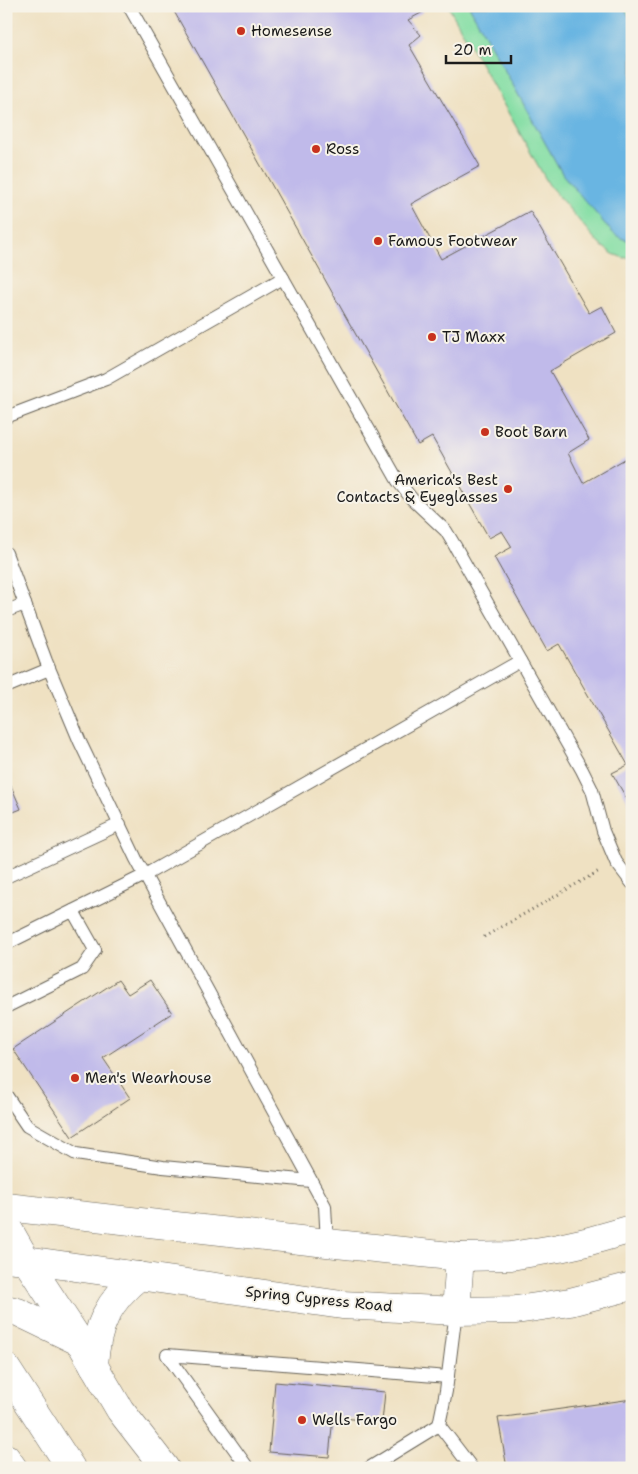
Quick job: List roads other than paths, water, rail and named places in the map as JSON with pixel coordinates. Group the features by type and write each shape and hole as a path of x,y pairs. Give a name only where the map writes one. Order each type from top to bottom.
{"main road":[{"path":"6,1207 327,1244 460,1257 511,1256 586,1242 632,1229"},
{"path":"6,1226 16,1259 80,1342 120,1410 164,1468"},
{"path":"456,1311 460,1257"},
{"name":"Spring Cypress Road","path":"16,1259 342,1305 456,1311 516,1310 570,1302 632,1286"},
{"path":"94,1366 97,1336 102,1322 117,1296 139,1276"},
{"path":"6,1309 18,1312 80,1342"},
{"path":"6,1368 71,1468"},
{"path":"6,1458 13,1468"}],"lane":[{"path":"130,6 398,481 412,499 446,531 582,770 592,790 603,831 616,862 632,883"},
{"path":"6,417 106,379 283,278"},
{"path":"6,553 49,668 80,742 120,824 325,1206 327,1244"},
{"path":"6,611 25,604"},
{"path":"6,944 146,875 520,661"},
{"path":"6,687 49,668"},
{"path":"6,877 120,824"},
{"path":"6,1007 82,969 95,950 73,911"},
{"path":"6,1095 26,1126 76,1154 163,1167 311,1181"},
{"path":"456,1311 448,1376 439,1425 472,1468"},
{"path":"248,1468 166,1355 448,1376"},
{"path":"369,1468 439,1425"}],"water":[{"path":"469,6 623,6 632,21 632,240 623,239 611,231 563,175"}],"place":[{"name":"Homesense","path":"241,31"},
{"name":"Ross","path":"316,149"},
{"name":"Famous Footwear","path":"378,241"},
{"name":"TJ Maxx","path":"432,337"},
{"name":"Boot Barn","path":"485,432"},
{"name":"America's Best Contacts & Eyeglasses","path":"508,489"},
{"name":"Men's Wearhouse","path":"75,1078"},
{"name":"Wells Fargo","path":"302,1420"}]}
